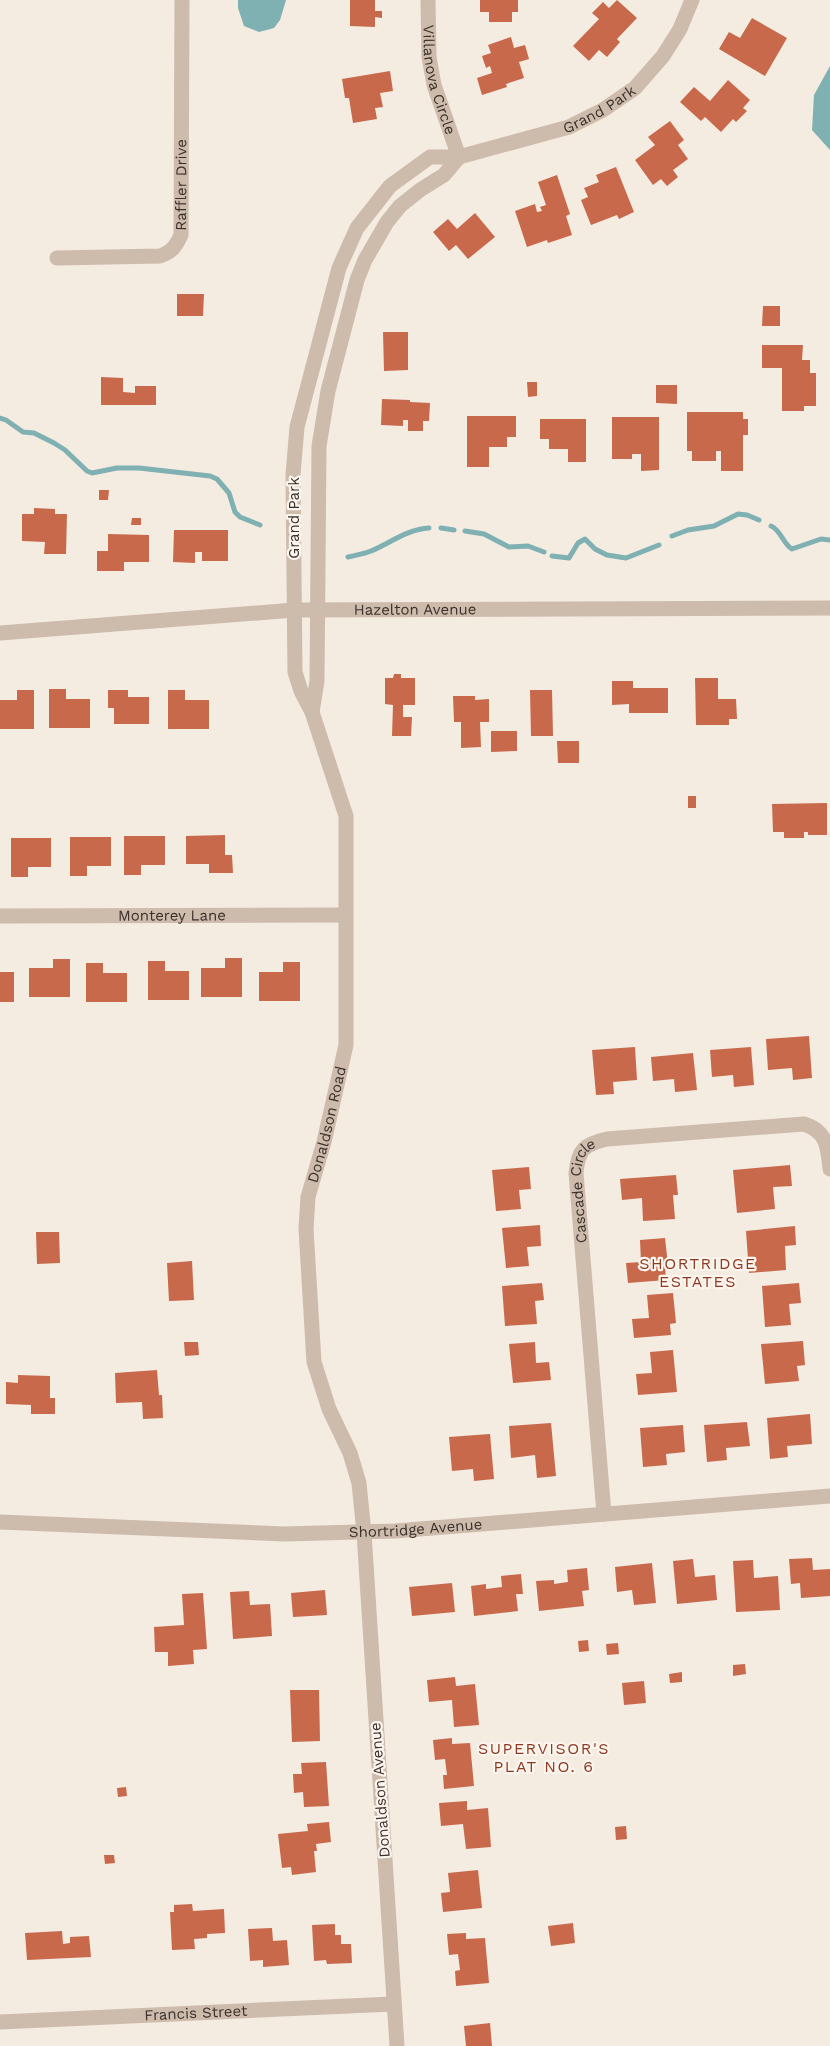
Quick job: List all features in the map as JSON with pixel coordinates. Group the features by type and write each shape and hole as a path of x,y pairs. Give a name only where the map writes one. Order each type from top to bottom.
{"street":[{"name":"Raffler Drive","path":"57,258 160,256 175,247 181,235 182,0"},
{"name":"Villanova Circle","path":"429,0 429,57 434,85 459,158"},
{"name":"Grand Park","path":"295,610 293,475 297,427 339,268 357,228 390,186 430,157 459,158 569,127 603,110 635,88 663,56 681,29 692,0"},
{"name":"Grand Park","path":"319,609 317,485 321,429 328,391 357,280 364,260 376,239 400,206 444,175 459,158"},
{"path":"339,268 357,280"},
{"path":"297,427 321,429"},
{"name":"Hazelton Avenue","path":"0,633 319,609 830,608"},
{"name":"Donaldson Road","path":"312,711 317,681 319,609"},
{"name":"Donaldson Road","path":"295,610 295,672 301,691 312,711 346,816 346,1045 324,1142 308,1197 306,1229 314,1362 329,1409 350,1453 358,1483 364,1533"},
{"name":"Monterey Lane","path":"0,916 345,915"},
{"name":"Cascade Circle","path":"604,1514 576,1173 577,1159 584,1147 607,1139 804,1124 819,1131 827,1142 830,1169"},
{"name":"Shortridge Avenue","path":"0,1522 284,1534 364,1533 830,1496"},
{"name":"Donaldson Avenue","path":"364,1533 397,2046"},
{"name":"Francis Street","path":"0,2022 393,2004"}],"water":[{"path":"238,0 286,0 280,20 274,28 259,32 244,26"},
{"path":"830,66 830,150 812,130 814,95"}],"building":[{"path":"350,0 375,0 375,11 382,11 382,18 375,17 375,27 350,26"},
{"path":"480,0 518,0 518,12 512,12 512,22 489,22 489,12 480,12"},
{"path":"617,0 637,18 617,39 620,42 607,57 599,50 589,61 573,46 599,19 592,13 603,2 609,8"},
{"path":"752,18 787,38 765,76 719,49 729,32 740,38"},
{"path":"511,37 514,48 525,45 529,59 519,62 524,78 506,84 507,87 482,95 477,78 492,73 490,66 486,68 482,56 491,53 488,45"},
{"path":"390,71 393,91 380,93 383,107 375,108 377,119 353,123 349,98 345,98 342,79"},
{"path":"728,80 750,100 743,108 747,111 736,122 733,119 721,132 705,117 701,121 680,102 694,87 710,101"},
{"path":"670,121 684,140 678,145 688,159 673,170 678,177 667,186 661,179 653,185 635,160 655,145 648,137"},
{"path":"616,167 634,212 619,219 617,215 591,225 581,200 588,197 584,188 599,182 596,175"},
{"path":"557,175 570,214 566,216 572,235 527,247 515,211 535,204 537,212 542,211 540,207 546,205 538,182"},
{"path":"475,213 495,237 468,259 456,245 449,251 433,232 448,219 457,229"},
{"path":"177,294 204,294 203,316 177,316"},
{"path":"763,306 780,306 780,326 762,326"},
{"path":"383,332 408,332 408,370 384,371"},
{"path":"762,345 803,345 802,360 810,360 810,373 816,373 816,406 804,406 804,411 782,411 782,368 762,368"},
{"path":"101,377 123,378 123,392 135,393 135,386 156,386 156,405 101,405"},
{"path":"527,382 537,382 537,396 528,397"},
{"path":"656,385 677,385 677,404 656,403"},
{"path":"382,399 430,403 429,421 423,421 423,431 408,431 408,420 403,420 403,426 381,425"},
{"path":"687,412 743,412 743,419 748,419 748,435 743,435 743,471 721,471 721,451 716,451 716,461 692,461 692,451 687,451"},
{"path":"467,416 516,416 516,437 507,437 507,447 489,447 489,467 467,467"},
{"path":"612,417 659,417 659,470 641,471 641,454 632,454 632,459 612,459"},
{"path":"540,419 586,419 586,462 568,462 568,449 549,449 549,439 540,439"},
{"path":"99,490 109,490 108,500 99,500"},
{"path":"34,508 55,509 55,514 67,514 66,554 44,554 45,542 22,541 22,514 34,514"},
{"path":"132,518 141,518 141,525 131,525"},
{"path":"174,530 228,530 228,561 202,561 202,552 195,552 195,563 173,562"},
{"path":"108,534 149,535 149,562 124,562 124,571 97,571 97,551 108,551"},
{"path":"394,674 401,674 401,678 415,678 415,705 403,705 403,717 412,717 411,736 392,736 393,705 385,704 385,678 393,678"},
{"path":"695,678 718,678 718,699 736,699 737,719 729,719 729,725 696,725"},
{"path":"612,681 633,681 633,688 668,688 668,713 629,713 629,704 612,705"},
{"path":"49,689 66,689 66,699 90,699 90,728 49,728"},
{"path":"17,690 34,690 34,729 0,729 0,700 17,700"},
{"path":"108,690 128,690 128,697 149,697 149,724 114,724 114,708 108,708"},
{"path":"168,690 185,690 185,700 209,700 209,729 168,729"},
{"path":"530,690 552,690 553,736 531,736"},
{"path":"453,696 475,696 475,700 489,699 489,722 480,722 481,747 461,748 461,722 454,722"},
{"path":"491,731 517,731 517,751 491,752"},
{"path":"557,741 579,741 579,763 558,763"},
{"path":"688,796 696,796 696,808 688,808"},
{"path":"827,803 827,835 808,835 808,832 804,832 804,838 784,838 784,832 773,832 772,804"},
{"path":"225,835 225,855 232,855 233,873 209,873 209,864 186,864 186,836"},
{"path":"124,836 165,836 165,865 141,865 141,875 124,875"},
{"path":"70,837 111,837 111,866 87,866 87,876 70,876"},
{"path":"11,838 51,838 51,867 28,867 28,877 11,877"},
{"path":"225,958 242,958 242,997 201,997 201,968 225,968"},
{"path":"53,959 70,959 70,997 29,997 29,968 53,968"},
{"path":"148,961 165,961 165,971 189,971 189,1000 148,1000"},
{"path":"283,962 300,962 300,1001 259,1001 259,972 283,972"},
{"path":"86,963 103,963 103,973 127,973 127,1002 86,1002"},
{"path":"0,972 14,972 14,1002 0,1002"},
{"path":"809,1036 812,1078 793,1080 792,1068 768,1070 766,1039"},
{"path":"635,1047 637,1080 613,1082 614,1094 596,1095 592,1050"},
{"path":"751,1047 754,1085 734,1087 733,1075 712,1077 710,1050"},
{"path":"693,1053 697,1090 675,1092 674,1079 653,1081 651,1057"},
{"path":"790,1165 792,1186 773,1187 775,1209 737,1213 733,1170"},
{"path":"529,1167 531,1189 519,1190 521,1209 496,1211 492,1170"},
{"path":"676,1175 678,1195 673,1195 675,1219 643,1221 642,1198 622,1200 620,1179"},
{"path":"540,1225 541,1246 527,1247 529,1266 506,1268 502,1228"},
{"path":"795,1226 796,1245 785,1246 786,1270 749,1273 746,1231"},
{"path":"36,1232 59,1232 60,1263 37,1264"},
{"path":"665,1238 668,1265 665,1265 666,1280 628,1283 626,1263 641,1262 640,1240"},
{"path":"192,1261 194,1300 169,1301 167,1263"},
{"path":"542,1283 544,1300 535,1301 537,1324 505,1326 502,1286"},
{"path":"799,1283 801,1303 789,1304 791,1325 765,1327 762,1286"},
{"path":"673,1293 676,1323 670,1324 671,1335 634,1338 632,1319 649,1318 647,1295"},
{"path":"803,1341 805,1365 797,1366 799,1381 765,1384 761,1344"},
{"path":"184,1342 198,1342 199,1355 185,1356"},
{"path":"535,1342 536,1363 549,1362 551,1380 513,1383 509,1344"},
{"path":"673,1350 677,1392 638,1395 636,1374 652,1373 650,1352"},
{"path":"157,1370 159,1395 162,1395 163,1418 143,1419 142,1402 116,1403 115,1373"},
{"path":"18,1375 50,1376 50,1398 55,1398 55,1414 31,1414 31,1405 6,1404 6,1382 18,1383"},
{"path":"810,1414 812,1444 787,1446 788,1457 770,1459 767,1418"},
{"path":"747,1422 750,1446 726,1448 727,1460 707,1462 704,1425"},
{"path":"551,1423 556,1476 537,1478 535,1455 511,1458 509,1426"},
{"path":"683,1425 685,1452 666,1454 667,1465 643,1467 640,1428"},
{"path":"490,1434 494,1479 474,1481 473,1469 452,1471 449,1437"},
{"path":"812,1558 813,1570 830,1569 830,1596 801,1598 800,1583 791,1584 789,1559"},
{"path":"693,1559 695,1577 715,1575 717,1600 677,1604 673,1561"},
{"path":"753,1560 754,1578 778,1576 780,1610 736,1612 733,1561"},
{"path":"652,1563 656,1603 634,1605 632,1590 617,1592 615,1567"},
{"path":"587,1568 589,1590 582,1591 584,1606 539,1611 536,1581 554,1580 554,1584 568,1582 567,1570"},
{"path":"521,1574 523,1594 516,1594 518,1611 474,1616 471,1586 486,1584 486,1589 502,1587 501,1576"},
{"path":"452,1583 455,1612 412,1616 409,1587"},
{"path":"325,1590 327,1615 293,1617 291,1593"},
{"path":"249,1591 250,1605 270,1604 272,1636 233,1639 230,1592"},
{"path":"203,1593 207,1649 193,1650 194,1664 168,1666 168,1652 155,1652 154,1627 184,1625 182,1594"},
{"path":"588,1640 589,1651 579,1652 578,1641"},
{"path":"618,1643 619,1654 607,1655 606,1644"},
{"path":"745,1664 746,1674 733,1676 733,1665"},
{"path":"682,1672 682,1682 670,1683 669,1674"},
{"path":"455,1677 456,1686 475,1684 479,1725 454,1727 452,1700 429,1702 427,1680"},
{"path":"644,1681 646,1703 624,1705 622,1683"},
{"path":"290,1690 319,1690 320,1741 292,1742"},
{"path":"452,1738 452,1744 470,1743 474,1786 444,1789 443,1775 447,1775 445,1759 435,1760 433,1740"},
{"path":"326,1762 329,1806 304,1807 303,1792 294,1793 293,1774 302,1774 301,1763"},
{"path":"126,1787 127,1796 118,1797 117,1788"},
{"path":"467,1801 467,1810 488,1808 491,1847 466,1849 463,1824 441,1826 439,1803"},
{"path":"329,1822 331,1842 316,1844 317,1851 314,1851 316,1872 292,1875 291,1867 282,1868 278,1834 308,1831 307,1824"},
{"path":"626,1826 627,1839 616,1840 615,1827"},
{"path":"104,1855 114,1855 115,1863 105,1864"},
{"path":"478,1870 482,1908 443,1912 441,1893 450,1892 448,1873"},
{"path":"192,1904 193,1911 224,1909 225,1933 207,1934 207,1938 194,1939 195,1949 172,1950 170,1912 174,1912 174,1905"},
{"path":"573,1923 575,1943 551,1946 548,1926"},
{"path":"335,1924 335,1935 341,1935 341,1944 351,1944 352,1963 327,1964 326,1960 314,1961 312,1925"},
{"path":"272,1928 273,1941 287,1940 289,1965 263,1967 263,1960 250,1961 248,1929"},
{"path":"62,1931 63,1944 70,1943 70,1937 89,1936 91,1957 27,1960 25,1933"},
{"path":"466,1933 466,1939 485,1938 489,1983 456,1986 455,1971 460,1970 458,1954 449,1955 447,1934"},
{"path":"490,2023 492,2046 466,2046 464,2026"}],"waterway":[{"path":"0,418 23,432 34,433 54,443 92,473 117,468 139,468 210,476 217,479 229,493 235,512 240,517 260,525"},
{"path":"672,536 688,530 714,526 738,514 759,520"},
{"path":"771,526 792,549 821,539 830,540"},
{"path":"348,557 363,554 414,531 429,528"},
{"path":"441,528 454,530"},
{"path":"465,531 484,534 509,547 528,546 544,552"},
{"path":"552,556 569,558 578,543 585,539 595,549 607,555 626,558 659,545"}],"district":[{"name":"SHORTRIDGE ESTATES","path":"698,1272"},
{"name":"SUPERVISOR'S PLAT NO. 6","path":"544,1757"}]}
